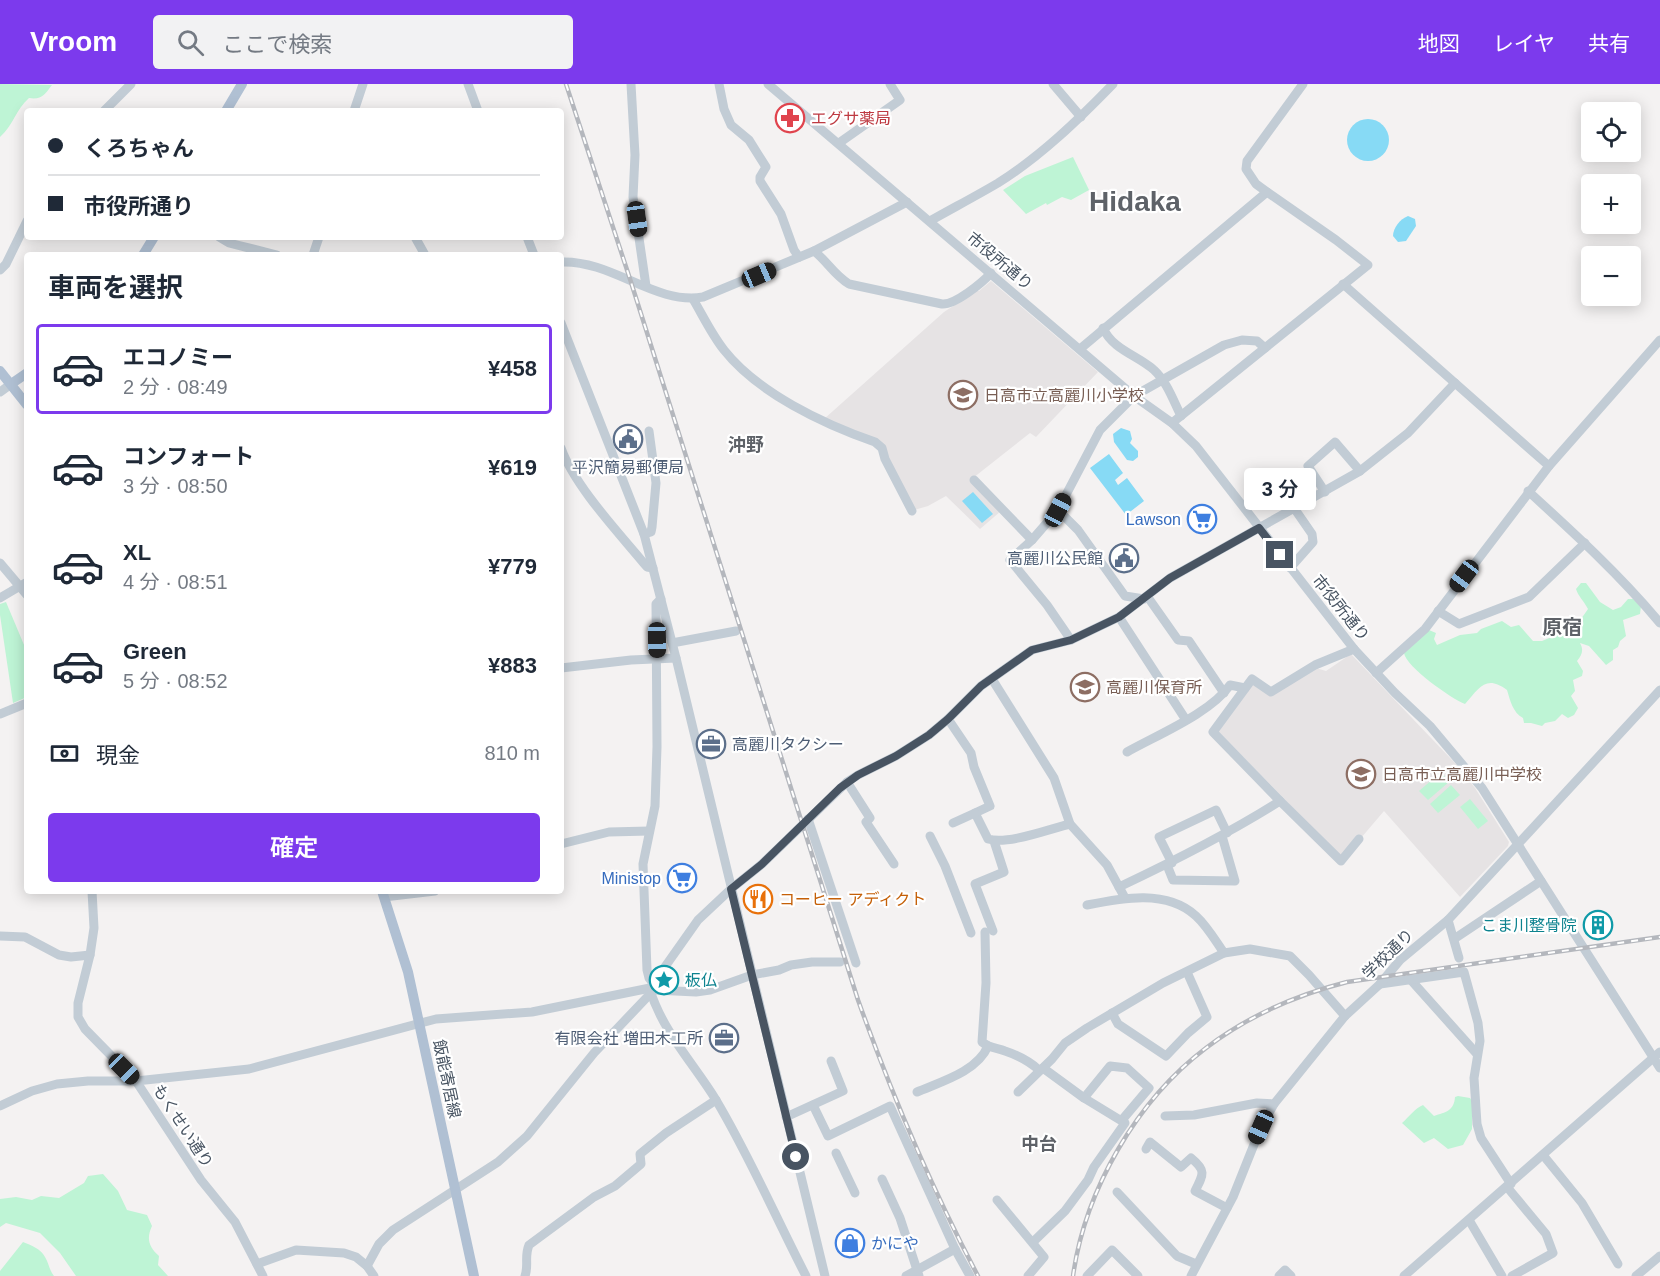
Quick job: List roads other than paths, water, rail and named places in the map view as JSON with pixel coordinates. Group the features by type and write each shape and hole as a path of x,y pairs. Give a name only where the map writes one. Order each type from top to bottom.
{"main road":[{"path":"228,108 242,84"},
{"path":"0,371 24,401"},
{"path":"11,384 24,375"},
{"name":"飯能寄居線","path":"383,894 402,950 474,1276"}],"street":[{"path":"108,108 131,84"},
{"path":"355,108 363,84"},
{"path":"468,84 477,108"},
{"path":"631,84 635,155 633,197 646,286"},
{"path":"720,84 724,109 731,125 749,140 766,167 759,177 760,181 781,214 794,250 800,257"},
{"name":"市役所通り","path":"768,84 1134,396 1172,423 1196,446 1354,650 1430,726 1472,775 1657,1055 1660,1068"},
{"path":"839,143 900,100 890,84"},
{"path":"1053,84 1082,117"},
{"path":"930,221 999,182 1046,147 1082,117 1113,84"},
{"path":"1172,423 1368,265 1256,184 1246,169 1247,161 1303,84"},
{"path":"1080,349 1267,192"},
{"path":"564,262 580,262 597,266 672,297 693,299 718,292 814,251 907,202"},
{"path":"0,270 24,227"},
{"path":"224,240 265,252"},
{"path":"814,251 840,279 849,284 942,304 949,304 978,285 991,273"},
{"path":"1343,284 1549,466"},
{"path":"693,299 723,348 737,365 779,398 822,421 875,442 882,448 885,459 912,511"},
{"path":"1103,328 1111,342 1154,369 1163,381 1181,416"},
{"path":"564,330 644,534 676,657 825,1276"},
{"path":"1071,640 1047,605 1010,560 1032,540 1058,510 1100,429 1134,396 1224,345 1242,340 1257,341 1265,348"},
{"path":"1376,673 1425,629 1528,491 1660,340"},
{"path":"367,1266 379,1244 393,1230 498,1161 527,1136 594,1053 651,988 699,920 731,889 762,864 847,782 896,756 929,735 981,686 1032,650 1071,640 1119,617 1170,578 1360,471 1408,433 1455,383"},
{"path":"0,392 11,384"},
{"path":"644,534 651,532 656,483 649,431"},
{"path":"1325,492 1308,466 1335,442 1360,471"},
{"path":"564,456 580,483 647,567 653,568"},
{"path":"974,480 1032,540"},
{"path":"1528,491 1585,543 1641,600 1660,623"},
{"path":"1290,568 1313,542 1312,534 1293,508"},
{"path":"1058,510 1078,530 1125,596 1145,598 1178,640 1189,641 1224,693"},
{"path":"1438,611 1459,624 1529,597 1585,543"},
{"path":"0,563 24,587"},
{"path":"0,598 24,588"},
{"path":"661,599 656,604 655,806 643,864 647,970 664,1023 716,1100 753,1166 806,1276"},
{"path":"1119,617 1186,720"},
{"path":"672,643 736,631"},
{"path":"1354,650 1315,665 1271,692 1252,679 1213,732 1341,861 1359,838"},
{"path":"564,668 676,657"},
{"path":"992,679 1054,778 1070,824 1107,865 1125,898"},
{"path":"1127,752 1186,720 1224,693 1230,685 1245,688"},
{"name":"学校通り","path":"1191,1276 1227,1208 1261,1127 1274,1104 1346,1016 1380,984 1400,960 1448,920 1660,690"},
{"path":"0,714 24,704"},
{"path":"948,719 971,753 974,768 990,806 952,823"},
{"path":"847,782 870,818 866,822 894,864"},
{"path":"1119,887 1225,835 1280,801"},
{"path":"1216,810 1225,835 1235,881 1173,880 1169,864 1159,837 1216,810"},
{"path":"975,813 988,839 994,841 1007,840 1070,824"},
{"path":"808,819 856,963"},
{"path":"564,843 609,832 649,831"},
{"path":"930,836 945,866 971,933"},
{"path":"994,841 1004,872 975,884 989,932 982,1042 1007,1051 1041,1069 1125,1123 1094,1167 1088,1180 1058,1219 1033,1242"},
{"path":"1454,939 1541,881"},
{"name":"もくせい通り","path":"93,894 94,928 78,1003 78,1017 86,1029 136,1081 201,1180 235,1222 263,1276"},
{"path":"1088,905 1125,898 1163,898 1193,913 1207,927 1224,953"},
{"path":"1448,920 1459,958"},
{"path":"0,936 25,937 59,955 71,957 90,955"},
{"path":"1018,1092 1065,1043 1163,983 1224,953 1250,949 1290,956 1346,1016"},
{"path":"0,1106 32,1091 57,1084 88,1080 136,1081 249,1069 449,1017 532,1012 651,988 696,992 710,990 752,975 779,970 791,964 840,962"},
{"path":"1112,1013 1118,1024 1166,1056 1188,1033 1208,1017 1186,972"},
{"path":"1380,984 1464,972 1478,1023 1480,1041 1474,1078 1477,1125 1481,1138 1509,1186 1546,1234 1553,1253 1512,1276"},
{"path":"1410,979 1477,1054"},
{"path":"917,1092 962,1072 984,1055 988,1046"},
{"path":"1408,1275 1657,1055"},
{"path":"786,1117 843,1091 831,1061"},
{"path":"1084,1098 1110,1066 1126,1068 1149,1088 1122,1120"},
{"path":"525,1276 527,1271 525,1255 529,1245 594,1197 615,1186 641,1164 640,1154 666,1133 716,1100"},
{"path":"1165,1116 1194,1114 1257,1103 1274,1104"},
{"path":"813,1105 828,1136 890,1106 955,1249 970,1276"},
{"path":"1146,1149 1150,1143 1181,1167 1191,1158 1201,1166 1203,1176 1195,1191 1227,1208"},
{"path":"836,1153 855,1193"},
{"path":"1543,1155 1582,1203 1618,1264"},
{"path":"882,1179 900,1218 917,1274"},
{"path":"1117,1192 1177,1256 1196,1264"},
{"path":"997,1200 1044,1257 1028,1276"},
{"path":"1470,1220 1502,1276"},
{"path":"906,1276 917,1274 955,1249"},
{"path":"257,1264 296,1250 344,1254 356,1257 374,1276"},
{"path":"1087,1276 1112,1250 1138,1276"},
{"path":"1636,1276 1660,1256"},
{"path":"1279,1276 1285,1270 1291,1276"}],"water":[{"path":"1368,119 1376,120 1383,125 1388,132 1388,148 1383,155 1376,160 1368,161 1360,160 1353,155 1348,148 1347,140 1348,132 1353,125 1360,120"},
{"path":"1408,216 1415,219 1416,226 1406,241 1398,242 1393,236 1394,230"},
{"path":"1121,428 1130,431 1132,439 1130,443 1138,451 1138,457 1133,461 1127,460 1114,442 1113,434"},
{"path":"1109,454 1123,473 1115,480 1118,485 1127,478 1144,501 1126,515 1090,468"},
{"path":"973,492 993,514 982,523 962,501"}],"railway":[{"path":"566,84 858,1000 913,1140 978,1276"},
{"path":"1073,1276 1079,1244 1089,1211 1118,1149 1137,1120 1181,1069 1206,1048 1256,1016 1309,993 1347,982 1660,937"}],"place":[{"name":"エグサ薬局","path":"790,118"},
{"name":"日高市立高麗川小学校","path":"963,395"},
{"name":"平沢簡易郵便局","path":"628,439"},
{"name":"Lawson","path":"1202,519"},
{"name":"高麗川公民館","path":"1124,558"},
{"name":"高麗川保育所","path":"1085,687"},
{"name":"高麗川タクシー","path":"711,744"},
{"name":"日高市立高麗川中学校","path":"1361,774"},
{"name":"Ministop","path":"682,878"},
{"name":"コーヒー アディクト","path":"758,899"},
{"name":"こま川整骨院","path":"1598,925"},
{"name":"板仏","path":"664,980"},
{"name":"有限会社 増田木工所","path":"724,1038"},
{"name":"かにや","path":"850,1243"}],"district":[{"name":"Hidaka","path":"1135,201"},
{"name":"沖野","path":"746,445"},
{"name":"原宿","path":"1562,627"},
{"name":"中台","path":"1039,1144"}]}
